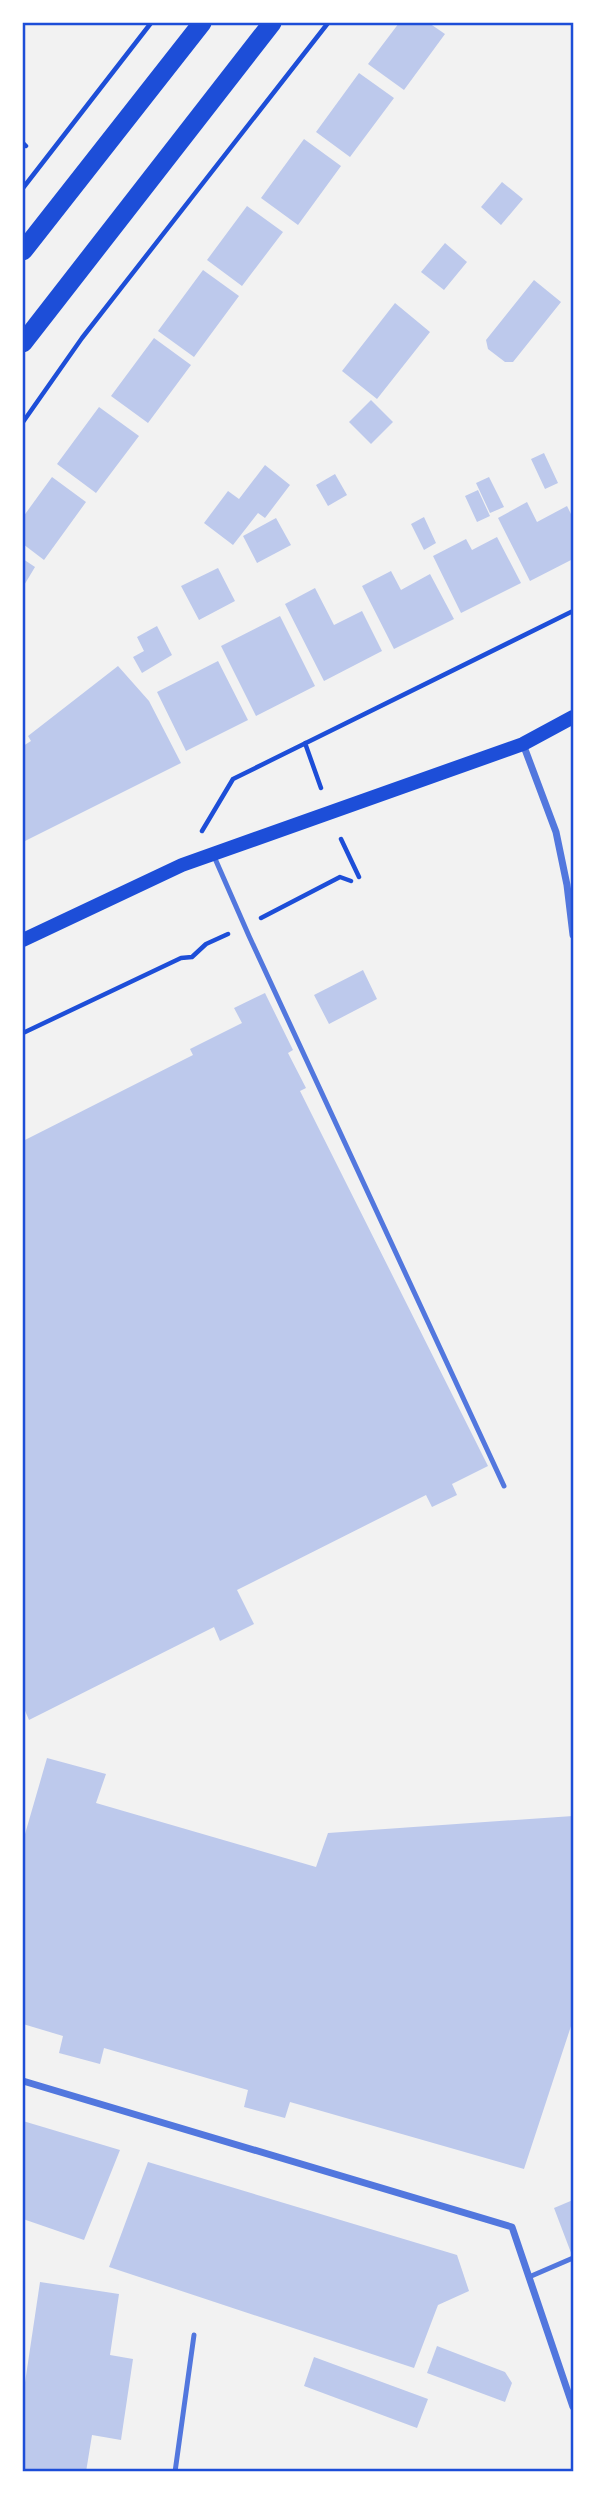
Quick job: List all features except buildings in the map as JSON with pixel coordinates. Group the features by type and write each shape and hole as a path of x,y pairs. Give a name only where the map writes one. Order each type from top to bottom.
{"highway":[{"path":"23,251 202,23"},
{"path":"23,343 272,23"}],"main road":[{"path":"23,940 182,865 523,744 573,717"}],"street":[{"path":"523,744 556,832 567,885 573,935"},
{"path":"23,2081 512,2227 573,2407"}],"lane":[{"path":"213,854 504,1486"},
{"path":"529,2277 573,2258"},
{"path":"175,2472 194,2335"}],"path":[{"path":"23,188 151,23"},
{"path":"23,422 82,338 328,23"},
{"path":"182,865 233,779 573,611"},
{"path":"305,743 321,788"},
{"path":"341,839 359,877"},
{"path":"258,919 340,877 351,881"},
{"path":"23,1033 181,958 192,957 206,944 231,932"}]}
